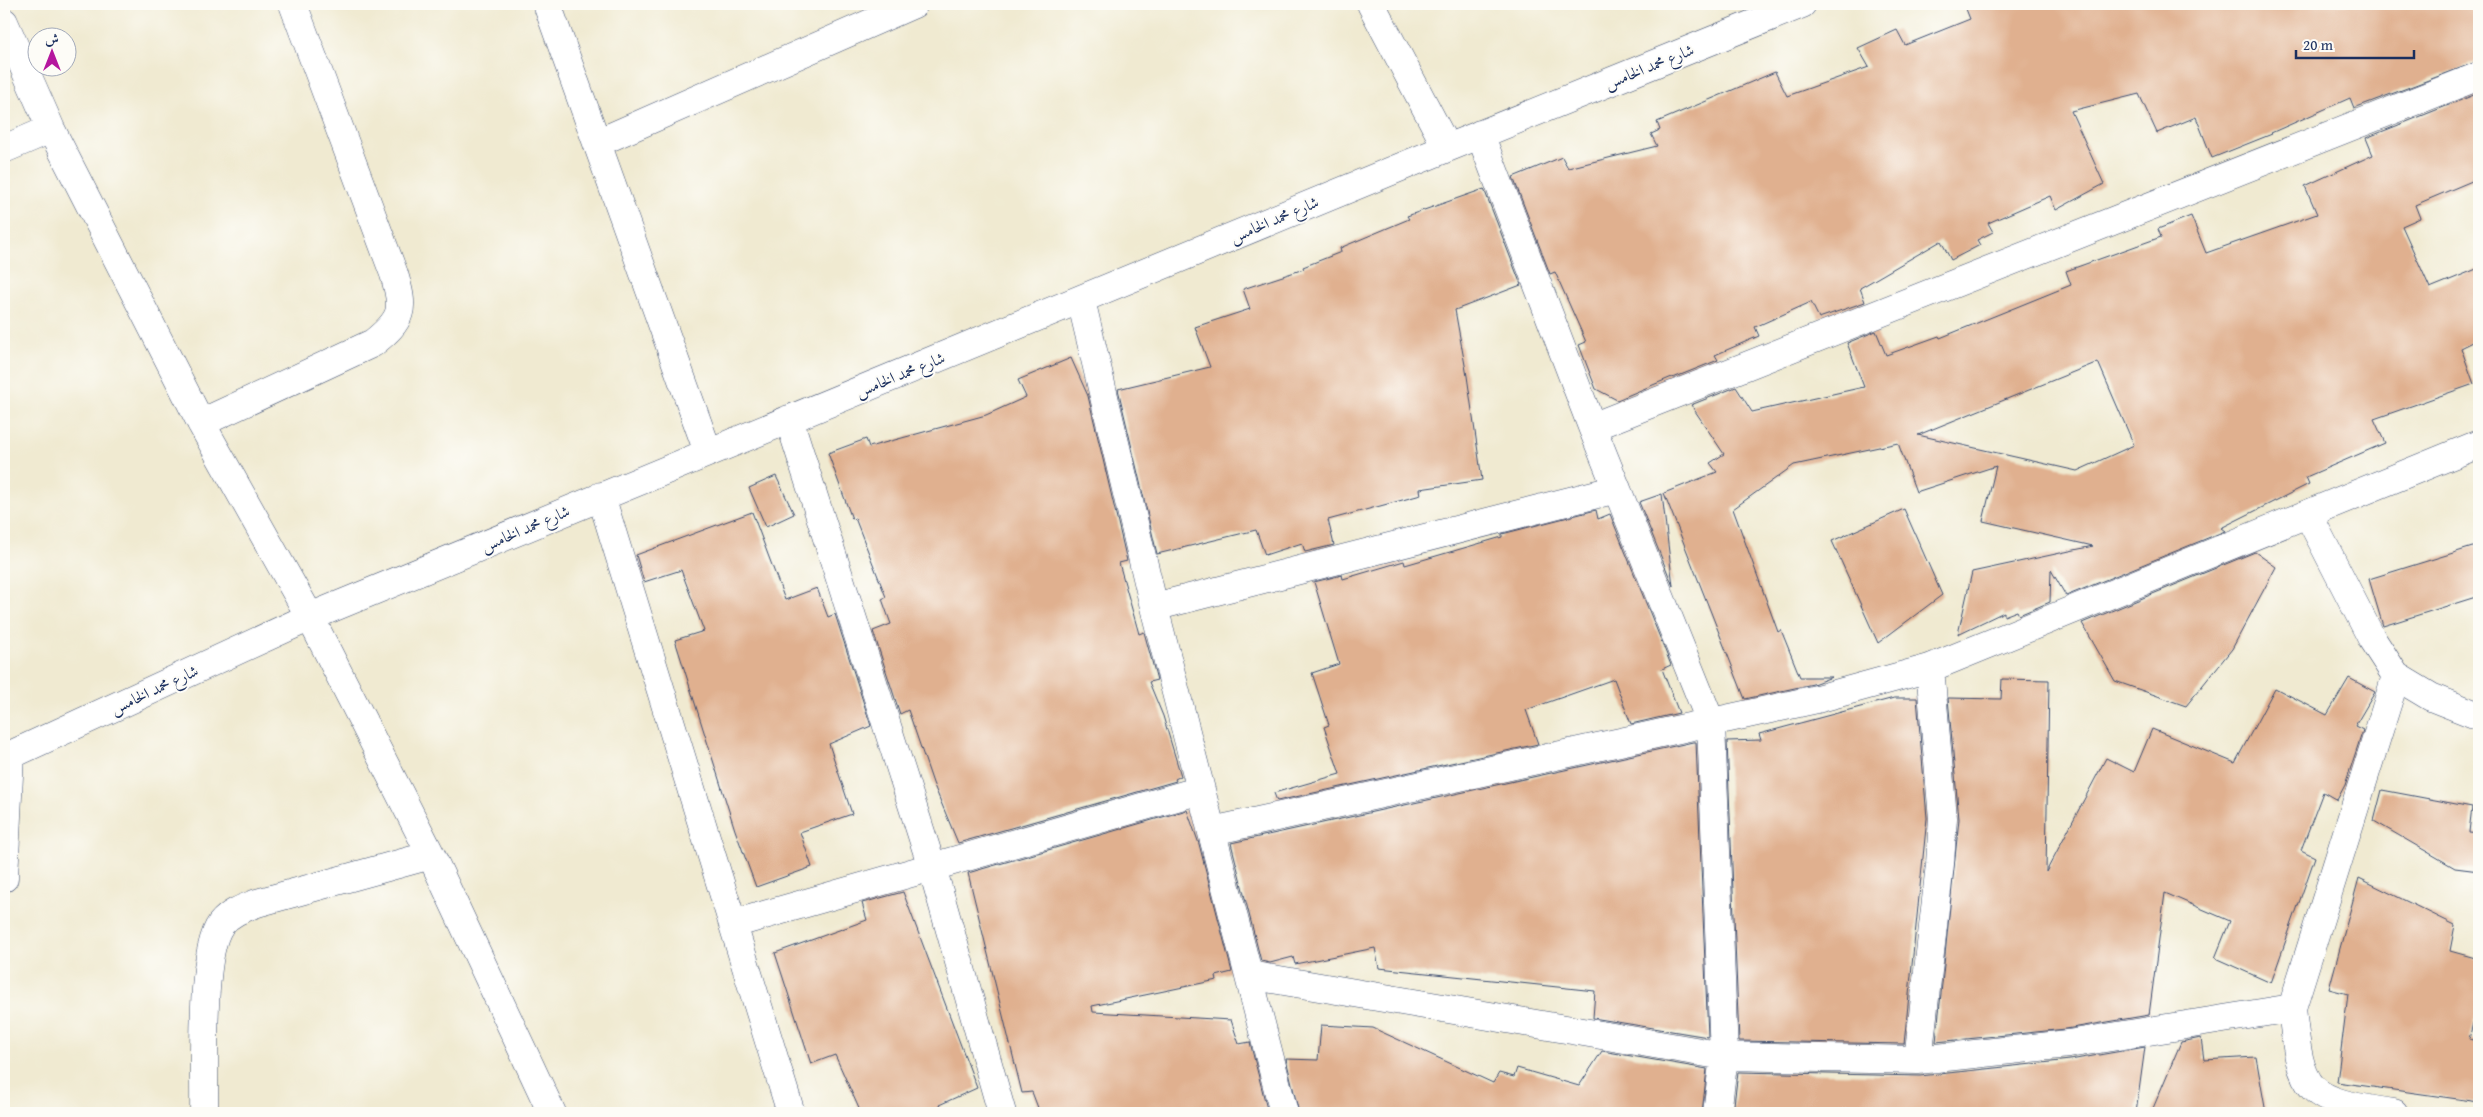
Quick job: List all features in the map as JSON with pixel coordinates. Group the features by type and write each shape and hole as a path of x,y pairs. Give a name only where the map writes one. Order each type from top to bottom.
{"street":[{"path":"200,423 374,344 390,330 399,317 402,304 394,274 293,4"},
{"path":"547,4 708,452"},
{"path":"597,143 914,4"},
{"path":"1371,4 1447,148"},
{"name":"شارع محمد الخامس","path":"7,756 310,617 1082,300 1480,134 1802,4"},
{"path":"4,22 51,129 200,423 310,617 431,855 552,1113"},
{"path":"1592,427 2479,76"},
{"path":"4,149 51,129"},
{"path":"1480,134 1592,427 1711,723 1724,1056 1717,1113"},
{"path":"1082,300 1154,607 1284,1113"},
{"path":"790,419 932,868 1002,1113"},
{"path":"1212,832 1817,699 1930,668 2479,444"},
{"path":"1154,607 1617,489"},
{"path":"601,496 792,1113"},
{"path":"2308,514 2372,639 2396,676 2431,697 2479,716"},
{"path":"1918,1060 1940,864 1942,818 1930,668"},
{"path":"2394,1113 2360,1108 2322,1096 2312,1089 2305,1080 2298,1061 2292,1008 2396,676"},
{"path":"4,878 7,756"},
{"path":"733,924 1201,790"},
{"path":"204,1113 208,960 214,935 222,923 236,911 257,903 431,855"},
{"path":"1249,975 1724,1056 1918,1060 2068,1044 2292,1008"}],"building":[{"path":"1964,4 2479,4 2479,61 2354,108 2350,98 2272,134 2212,158 2196,117 2157,133 2139,94 2071,111 2104,184 2056,210 2050,196 1988,223 1993,232 1977,240 1980,245 1951,260 1941,241 1860,288 1865,302 1819,318 1811,302 1755,327 1759,336 1715,355 1718,360 1617,400 1596,389 1579,345 1586,342 1555,272 1550,274 1513,177 1562,157 1568,168 1657,146 1651,134 1660,130 1657,122 1775,72 1787,96 1869,67 1858,48 1897,30 1905,45 1970,19"},
{"path":"2479,93 2479,178 2415,205 2420,218 2402,226 2430,288 2479,268 2479,339 2461,348 2474,384 2374,419 2385,443 2306,477 2309,484 2221,528 2225,531 2066,596 2051,570 2050,602 2019,615 2017,611 2004,616 2004,612 1958,634 1972,572 2093,546 1983,521 1996,466 1916,492 1898,443 1794,465 1733,509 1778,632 1781,630 1800,677 1832,677 1813,684 1745,699 1664,493 1717,472 1710,463 1724,454 1691,405 1736,387 1752,412 1864,387 1847,343 1876,331 1886,355 1939,336 1940,338 2071,285 2066,271 2161,237 2158,229 2191,216 2206,253 2317,214 2305,186 2373,155 2366,138","holes":["2098,362 2134,445 2077,471 1918,435"]},
{"path":"1484,189 1521,285 1455,310 1482,480 1420,489 1421,495 1328,520 1334,545 1305,552 1302,543 1265,555 1256,530 1157,554 1118,389 1210,367 1195,327 1250,309 1243,289 1304,269 1303,267 1341,252 1340,248 1409,219 1407,216"},
{"path":"1071,358 1088,396 1127,561 1119,563 1139,634 1144,632 1157,680 1149,682 1163,716 1181,776 1175,779 1176,781 958,843 933,783 908,710 900,714 873,631 891,624 882,599 886,597 855,518 852,519 828,453 866,439 869,447 986,415 1026,397 1018,380"},
{"path":"776,476 794,514 766,527 749,488"},
{"path":"1662,494 1673,586 1639,502"},
{"path":"1904,509 1942,595 1878,643 1832,541"},
{"path":"1596,510 1598,519 1610,514 1671,665 1662,669 1679,713 1631,724 1614,679 1526,710 1538,744 1277,801 1274,793 1340,774 1324,727 1329,725 1312,673 1339,664 1314,582 1342,575 1343,579 1404,561 1405,565 1502,537 1502,534"},
{"path":"752,512 785,600 817,588 828,617 835,614 871,726 829,744 852,814 800,832 812,867 756,887 735,830 675,640 704,631 681,570 644,582 636,555"},
{"path":"2479,545 2479,596 2383,626 2369,579"},
{"path":"2255,552 2276,567 2232,649 2186,706 2115,681 2082,623"},
{"path":"2349,678 2375,692 2355,726 2363,730 2345,785 2337,800 2323,792 2301,850 2315,857 2271,983 2215,958 2230,921 2165,893 2149,1015 2066,1029 1936,1042 1959,819 1948,698 2001,699 2002,679 2049,680 2046,872 2106,758 2134,772 2152,729 2235,763 2275,688 2327,715"},
{"path":"1894,698 1917,698 1927,818 1904,1044 1739,1041 1727,741 1761,740 1759,734"},
{"path":"1696,742 1708,1037 1593,1018 1595,991 1379,968 1375,948 1295,964 1293,957 1270,963 1261,961 1231,843"},
{"path":"2382,790 2472,807 2469,832 2479,833 2479,871 2455,868 2374,821"},
{"path":"1187,810 1199,844 1232,972 1216,976 1217,980 1092,1006 1093,1012 1231,1020 1239,1044 1250,1042 1268,1113 1040,1113 1032,1092 1022,1093 968,873"},
{"path":"2359,878 2455,925 2450,951 2479,959 2479,999 2469,1039 2479,1041 2479,1102 2337,1082 2348,994 2329,989"},
{"path":"903,892 977,1088 939,1105 944,1113 861,1113 835,1055 811,1064 775,953 867,920 862,903"},
{"path":"1321,1025 1373,1028 1493,1083 1499,1073 1514,1077 1517,1068 1579,1086 1602,1051 1707,1069 1702,1113 1299,1113 1286,1059 1318,1060"},
{"path":"2201,1038 2204,1060 2256,1057 2266,1113 2151,1113 2181,1042"},
{"path":"2145,1047 2136,1113 1733,1113 1738,1072 1920,1076 2070,1060"}]}
